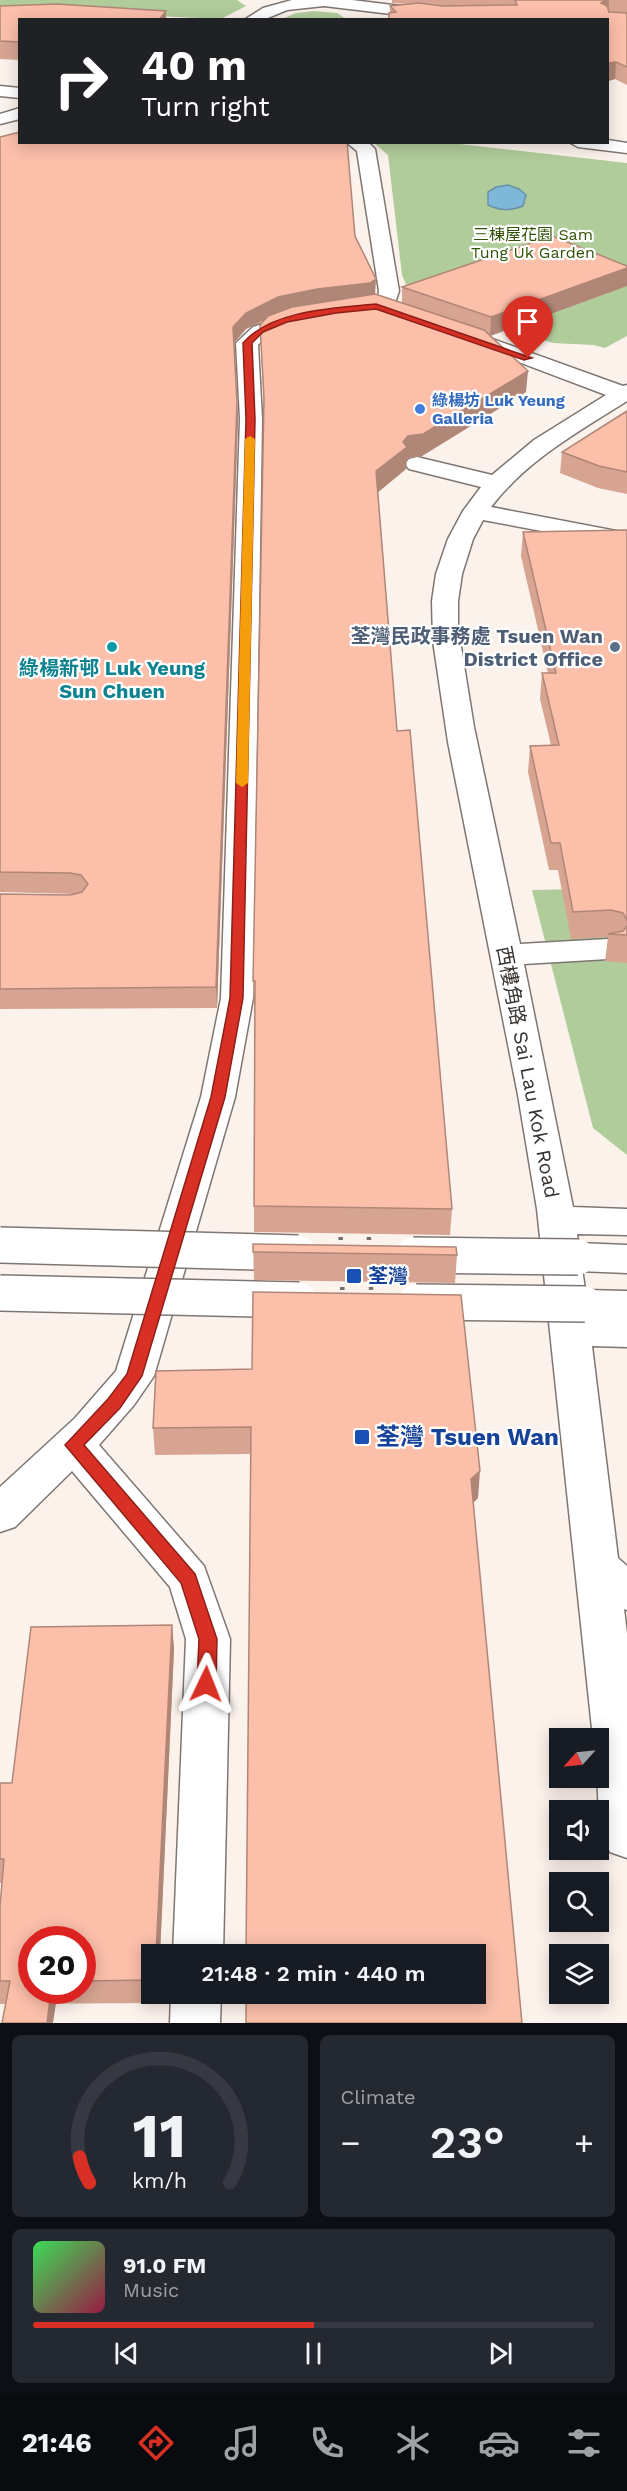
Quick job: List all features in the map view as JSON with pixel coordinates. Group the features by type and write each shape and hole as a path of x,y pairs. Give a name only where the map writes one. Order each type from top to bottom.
{"street":[{"path":"253,18 267,5 320,1 481,18"},
{"path":"399,18 417,13"},
{"path":"0,77 18,78"},
{"path":"0,91 18,93"},
{"path":"0,119 18,114"},
{"path":"0,1515 12,1500 74,1445 114,1403 134,1376 218,1097 237,998 251,419 247,343 260,331 285,320 376,306 388,299 389,291 366,149 358,144"},
{"path":"594,144 627,148"},
{"path":"376,306 625,393"},
{"name":"西樓角路 Sai Lau Kok Road","path":"625,393 546,441 485,496 461,541 450,572 444,602 445,634 459,727 543,1138 557,1220 571,1331 613,1579 627,1836"},
{"path":"417,464 485,496 627,540"},
{"path":"485,496 627,519"},
{"path":"506,955 608,949"},
{"path":"557,1220 627,1222"},
{"path":"0,1245 330,1253"},
{"path":"376,1254 627,1259"},
{"path":"0,1293 328,1301"},
{"path":"387,1302 627,1305"},
{"path":"571,1331 627,1332"},
{"path":"74,1445 189,1579 208,1639 198,1944"},
{"path":"195,2023 196,2004"}],"green space":[{"path":"0,0 237,0 246,6 223,18 0,9"},
{"path":"314,11 337,13 344,18 284,18 296,13"},
{"name":"三棟屋花園 Sam Tung Uk Garden","path":"375,144 460,144 627,163 627,336 605,348 593,345 553,343 445,311 407,287 402,275 388,155"},
{"path":"627,888 627,1155 593,1128 532,890"}],"water":[{"path":"508,185 519,189 526,195 523,206 505,210 488,205 488,192 496,187"}],"building":[{"path":"514,0 606,0 601,3 607,6 609,12 627,13 627,67 616,62 609,63 609,18 389,18 389,13 396,12 390,6 419,3 442,6 517,5"},
{"path":"57,4 166,11 161,18 18,18 18,42 0,41 0,6"},
{"name":"綠楊新邨 Luk Yeung Sun Chuen","path":"18,132 18,144 347,144 355,236 376,279 370,283 317,289 278,297 246,313 233,327 237,402 216,987 0,989 0,894 70,895 82,892 88,884 81,875 70,873 0,872 0,137"},
{"path":"552,236 627,266 627,268 491,317 402,287"},
{"path":"375,294 484,330 528,371 423,434 408,436 403,442 407,447 376,471 397,731 410,730 452,1209 254,1206 255,981 253,981 264,398 260,325 268,316 292,307"},
{"path":"627,411 627,472 599,466 562,452"},
{"path":"627,530 627,920 623,913 611,910 573,912 560,843 551,843 530,746 559,745 542,673 556,673 523,532"},
{"path":"627,926 627,935 608,934 623,931"},
{"path":"253,1244 456,1247 457,1255 253,1252"},
{"name":"荃灣 Tsuen Wan","path":"253,1292 461,1295 480,1471 471,1479 522,2023 246,2023 246,2004 486,2004 486,1944 246,1944 251,1427 153,1428 156,1371 252,1369"},
{"path":"172,1625 156,1944 141,1944 141,1980 96,1981 96,1926 18,1926 18,2004 49,2004 47,2023 2,2023 10,1981 0,1981 0,1906 4,1859 0,1859 0,1783 12,1783 31,1627"}],"railway":[{"path":"340,1217 343,1310"},
{"path":"368,1217 372,1310"}],"slow traffic":[{"path":"242,783 250,439"}],"place":[{"name":"綠楊坊 Luk Yeung Galleria","path":"420,409"},
{"name":"綠楊新邨 Luk Yeung Sun Chuen","path":"112,647"},
{"name":"荃灣民政事務處 Tsuen Wan District Office","path":"615,647"},
{"name":"荃灣","path":"354,1276"},
{"name":"荃灣 Tsuen Wan","path":"362,1437"}],"route":[{"path":"206,1684 208,1639 189,1579 74,1445 114,1403 134,1376 218,1097 237,998 251,419 247,343 260,331 285,320 336,310 376,306 528,358"}]}
